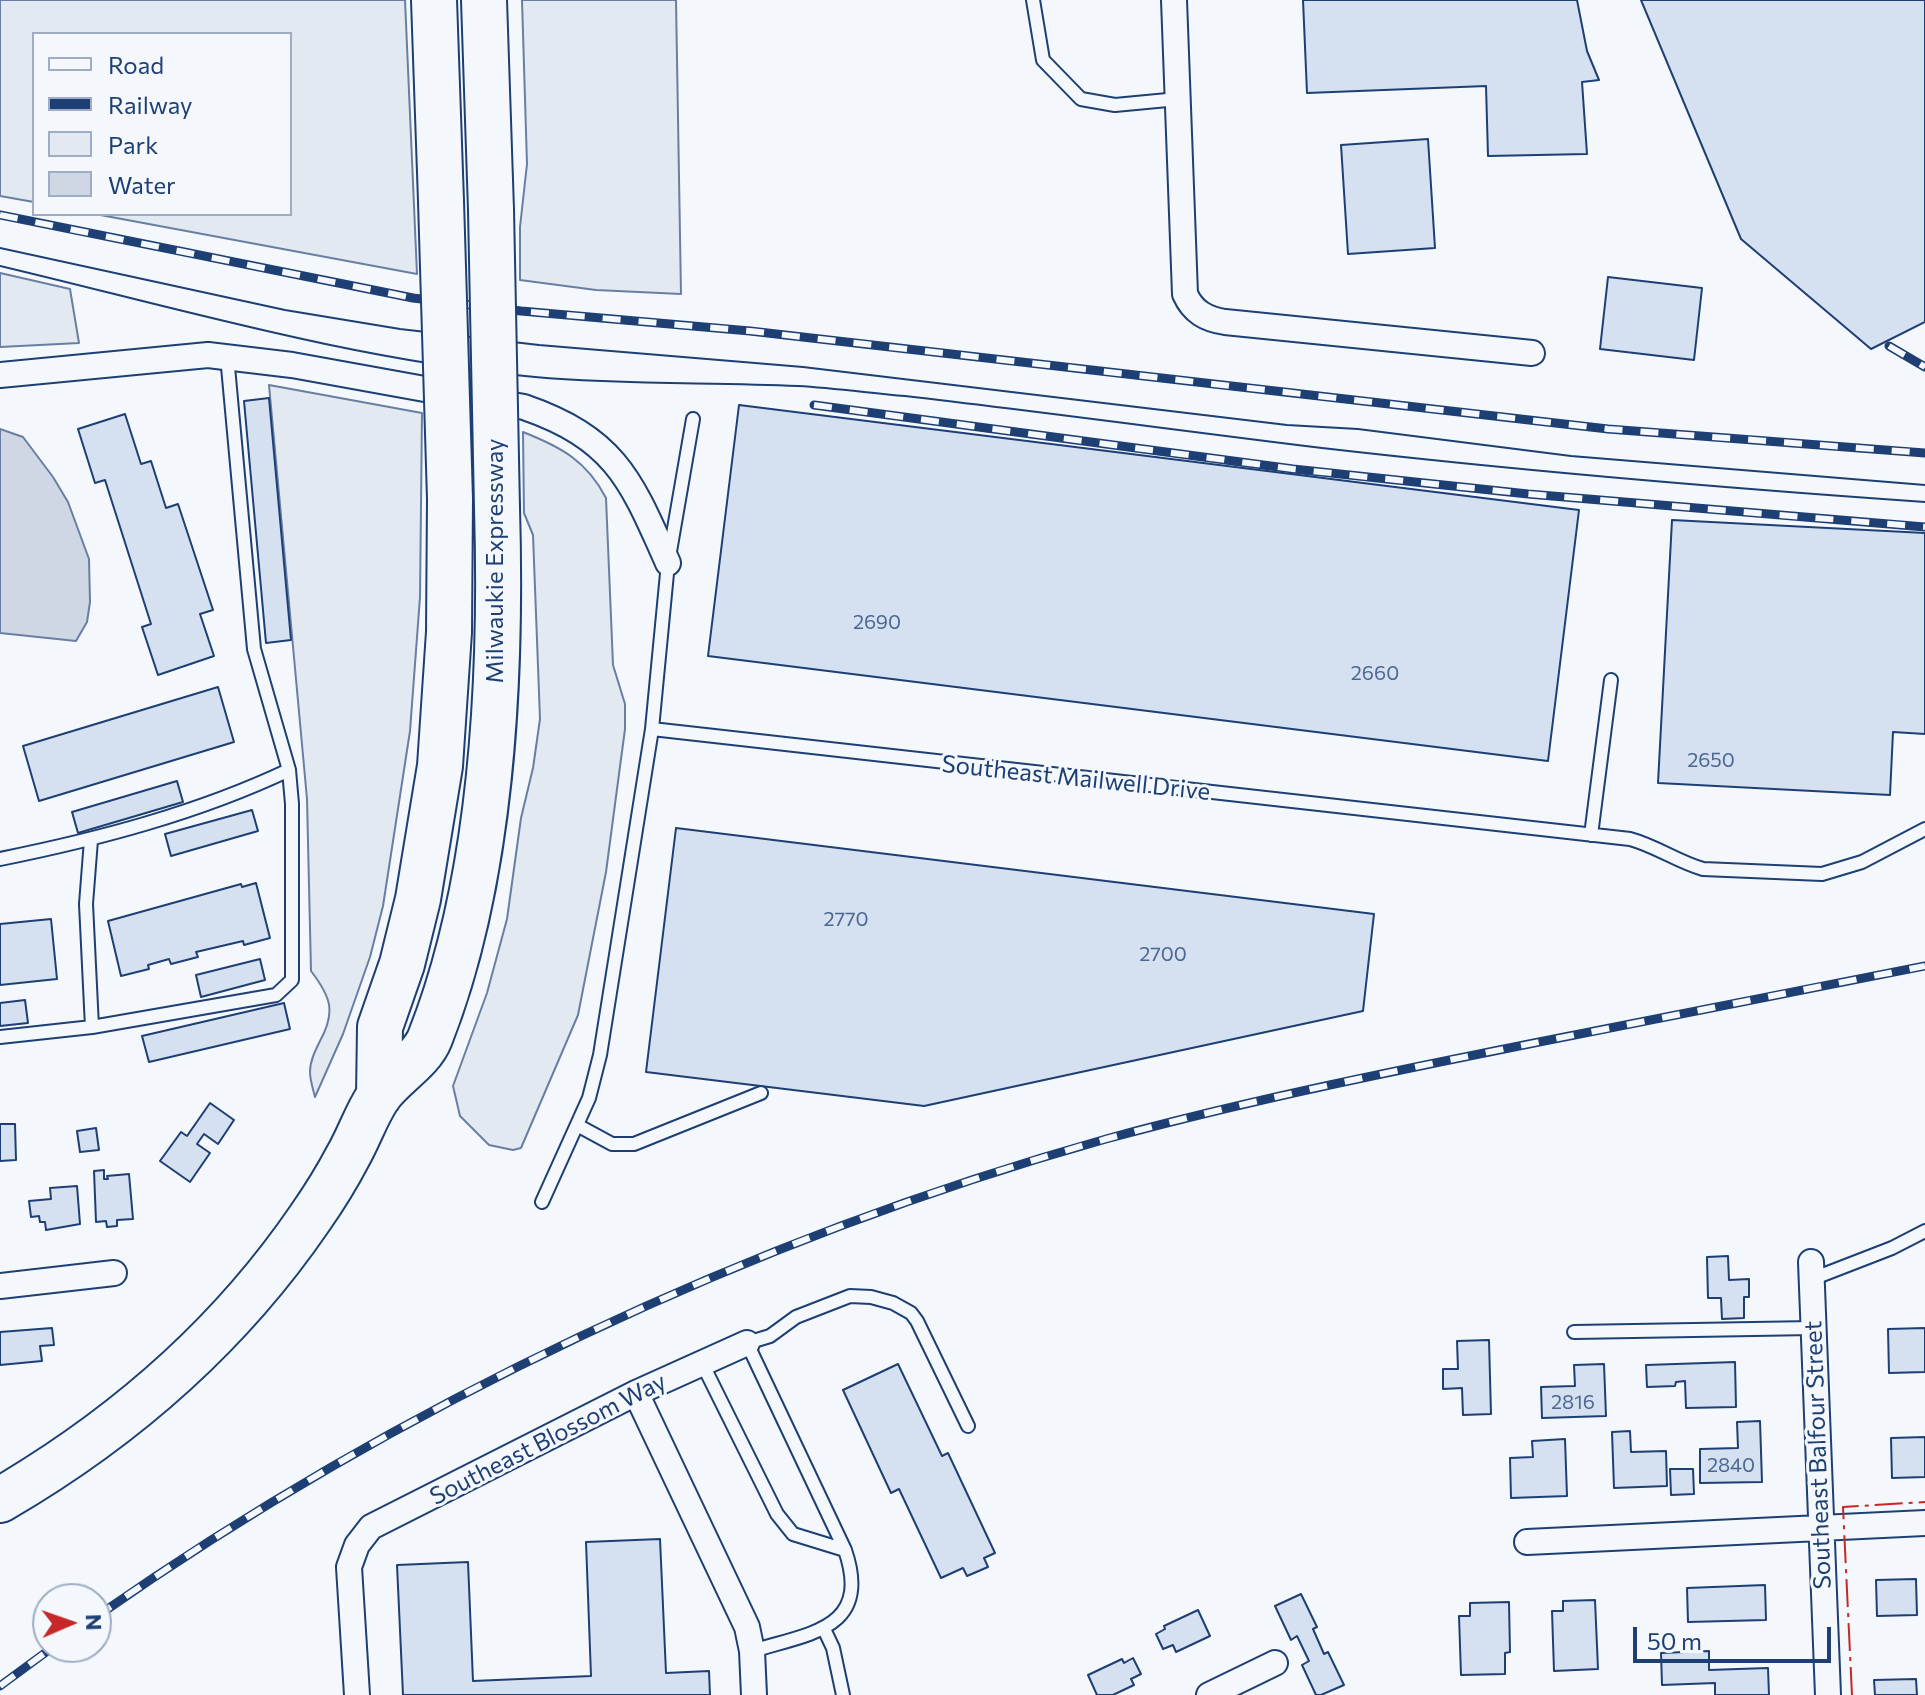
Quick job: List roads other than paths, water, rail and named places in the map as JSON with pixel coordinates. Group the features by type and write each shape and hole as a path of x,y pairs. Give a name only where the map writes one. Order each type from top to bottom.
{"highway":[{"name":"Milwaukie Expressway","path":"379,1096 380,1027 402,964 418,899 440,766 449,632 450,499 434,0"},
{"name":"Milwaukie Expressway","path":"0,1500 83,1447 135,1408 229,1320 311,1217 348,1158 379,1096 428,1042 449,979 479,847 494,712 499,576 484,0"}],"street":[{"path":"1174,0 1185,294 1198,313 1207,319 1225,322 1532,353"},
{"path":"0,375 217,356 292,365 524,407 548,415 606,451 633,489 668,563"},
{"name":"Southeast Balfour Street","path":"1812,1271 1828,1695"},
{"path":"0,1286 114,1273"},
{"name":"Southeast Blossom Way","path":"357,1695 349,1567 357,1545 371,1527 636,1393 747,1343"},
{"path":"636,1393 747,1627 752,1651 754,1695"},
{"path":"1527,1542 1925,1523"},
{"path":"1209,1695 1275,1663"}],"lane":[{"path":"1033,0 1043,60 1081,99 1115,105 1178,99"},
{"path":"0,1037 92,1027 276,995 292,980 292,804 289,770 254,649 217,356"},
{"path":"542,1202 589,1098 600,1055 652,729 668,563 693,419"},
{"path":"1591,835 1611,680"},
{"name":"Southeast Mailwell Drive","path":"652,729 1591,835 1645,844 1703,869 1822,874 1862,862 1925,829"},
{"path":"0,859 91,840 239,794 289,770"},
{"path":"91,840 86,904 92,1027"},
{"path":"577,1125 612,1144 634,1144 761,1093"},
{"path":"1812,1271 1892,1248 1925,1231"},
{"path":"752,1651 824,1629 842,1615 852,1595 853,1573 747,1343 770,1336 796,1317 850,1296 893,1303 911,1313 917,1321 968,1426"},
{"path":"1574,1332 1813,1328"},
{"path":"702,1363 777,1514 793,1534 845,1550"},
{"path":"824,1629 833,1648 843,1695"}],"water":[{"path":"0,429 23,437 53,477 68,502 89,559 87,622 76,641 0,633"}],"tram line":[{"path":"0,248 285,310 400,329 539,345 803,367 1571,456 1925,485"},
{"path":"0,266 266,331 467,369 568,380 825,388 1472,464 1925,502"}],"railway":[{"path":"0,215 413,298 521,311 750,331 1608,429 1925,453"},
{"path":"1889,346 1925,367"},
{"path":"814,405 1293,469 1528,494 1925,527"},
{"path":"112,1606 212,1540 332,1467 455,1399 581,1336 710,1278 841,1226 973,1180 1106,1139 1214,1111 1430,1064 1925,966"},
{"path":"0,1686 32,1662"}]}
